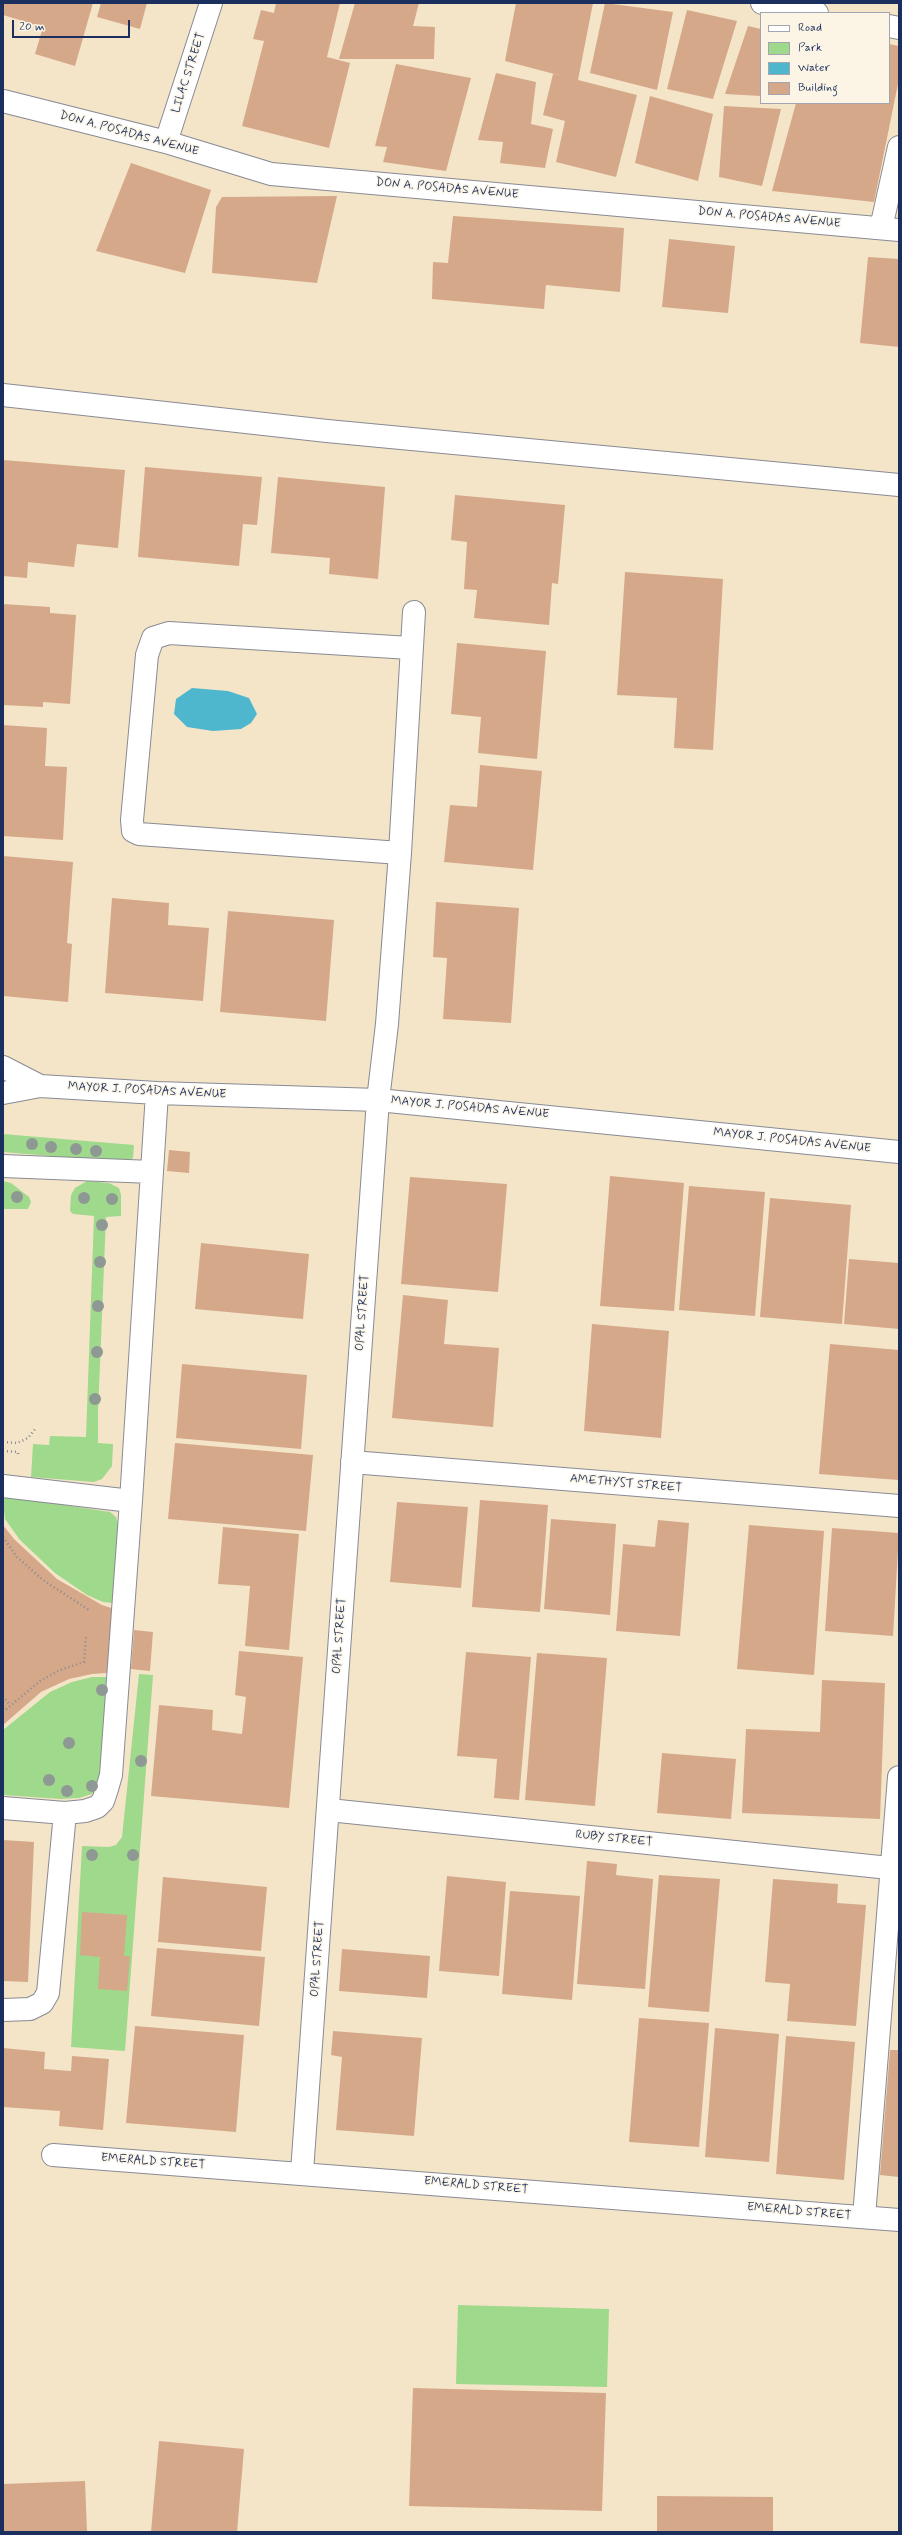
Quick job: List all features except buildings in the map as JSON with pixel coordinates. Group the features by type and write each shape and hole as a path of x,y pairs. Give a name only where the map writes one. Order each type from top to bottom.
{"street":[{"name":"LILAC STREET","path":"166,142 211,3"},
{"path":"762,3 812,12"},
{"name":"DON A. POSADAS AVENUE","path":"3,102 166,142 271,174 890,229"},
{"path":"890,229 899,146"},
{"path":"3,395 343,432 899,485"},
{"name":"OPAL STREET","path":"302,2172 329,1810 378,1100 387,1024 400,853 410,648 414,612"},
{"path":"400,853 143,834 133,831 132,820 147,655 153,638 169,633 410,648"},
{"name":"MAYOR J. POSADAS AVENUE","path":"3,1067 40,1086"},
{"name":"MAYOR J. POSADAS AVENUE","path":"3,1093 40,1086 157,1093 378,1100 899,1152"},
{"path":"3,1808 65,1813 85,1811 97,1807 103,1801 108,1789 131,1500 157,1093"},
{"path":"3,1166 152,1172"},
{"name":"AMETHYST STREET","path":"352,1462 899,1506"},
{"path":"3,1486 131,1500"},
{"path":"864,2217 896,1868 899,1777"},
{"name":"RUBY STREET","path":"329,1810 896,1868"},
{"path":"3,2010 30,2008 42,2003 48,1993 65,1813"},
{"name":"EMERALD STREET","path":"53,2155 302,2172 899,2220"}],"path":[{"path":"3,1442 17,1443 28,1438 36,1428"},
{"path":"3,1537 16,1557 43,1580 89,1609 88,1616"},
{"path":"3,1712 40,1681 60,1670 84,1662 87,1632"},
{"path":"3,1696 10,1705"}],"green space":[{"path":"3,1134 134,1145 133,1158 128,1161 111,1161 3,1152"},
{"path":"3,1181 11,1183 29,1197 31,1202 28,1209 3,1209"},
{"path":"87,1181 109,1183 119,1188 121,1195 121,1216 106,1217 98,1413 98,1443 113,1444 112,1466 102,1479 94,1482 31,1477 33,1444 49,1445 50,1436 86,1437 94,1216 73,1214 70,1211 71,1195 75,1188"},
{"path":"6,1496 110,1512 116,1517 119,1527 113,1603 103,1602 87,1595 55,1573 20,1540 5,1519 3,1501"},
{"path":"139,1674 153,1675 125,2051 71,2047 82,1846 109,1847 116,1845 122,1837"},
{"path":"92,1677 109,1677 104,1769 95,1793 79,1798 61,1799 3,1795 3,1730 50,1692 72,1682"},
{"path":"458,2305 609,2309 607,2387 456,2384"}],"water":[{"path":"192,688 228,691 249,698 257,714 251,723 241,729 213,731 187,727 174,714 176,699"}]}
